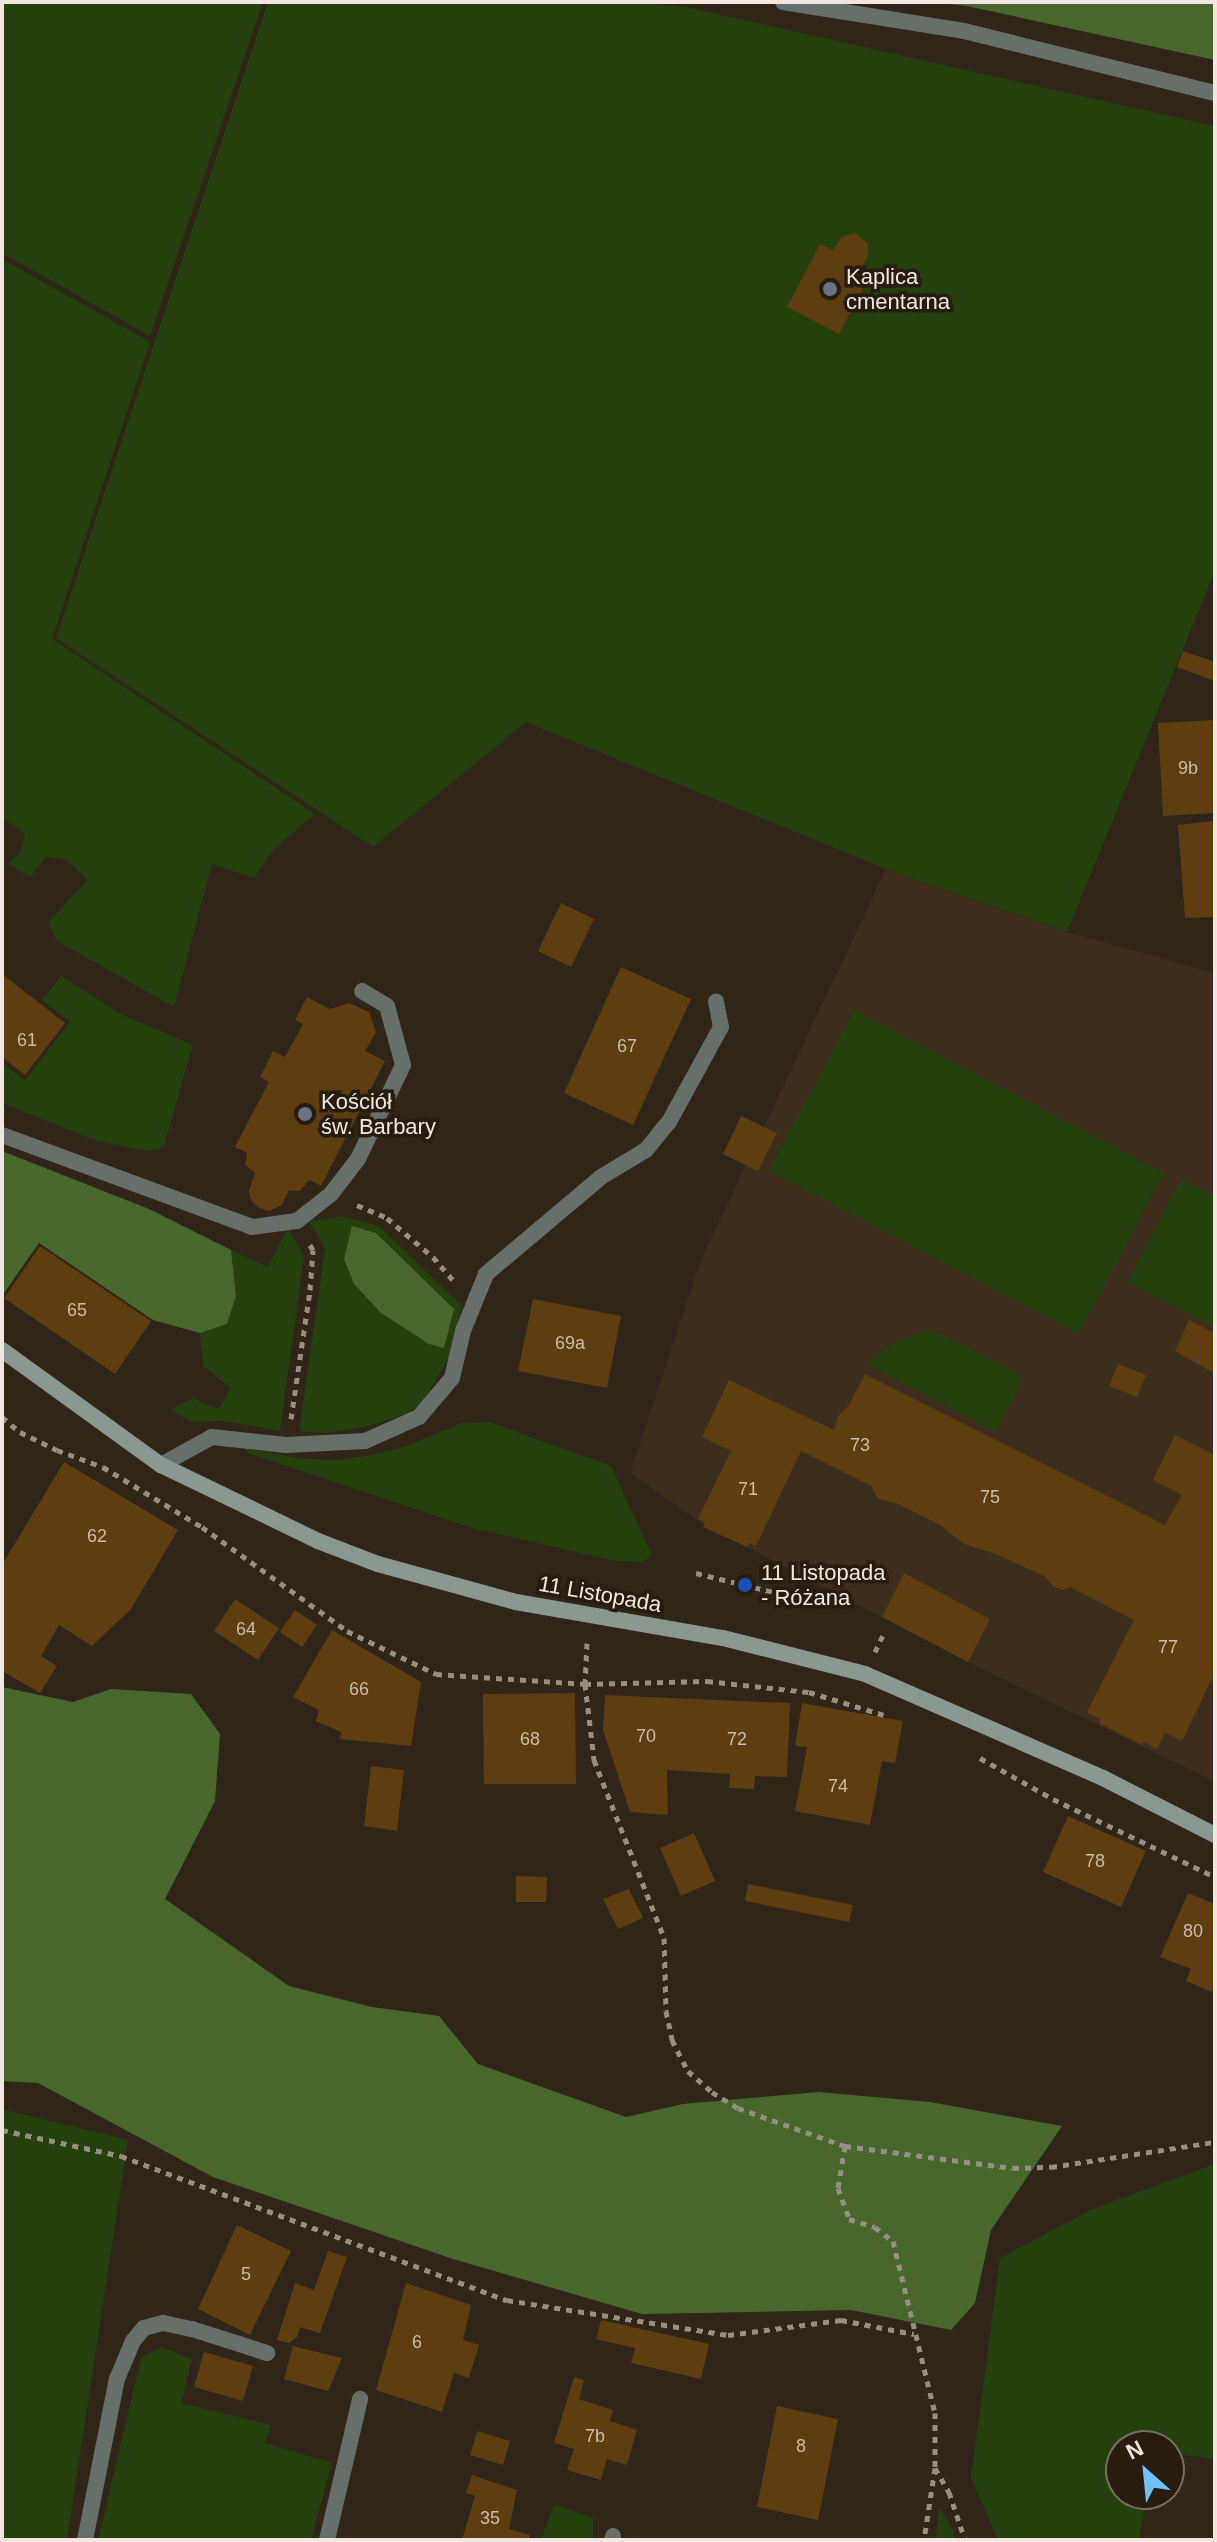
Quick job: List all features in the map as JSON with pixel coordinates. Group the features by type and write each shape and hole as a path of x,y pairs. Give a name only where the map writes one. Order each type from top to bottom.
{"main road":[{"name":"11 Listopada","path":"2,1350 161,1465 246,1509 378,1564 516,1602 749,1643 865,1674 1103,1778 1215,1835"}],"street":[{"path":"783,2 964,31 1215,93"},
{"path":"2,1135 252,1227 297,1221 331,1194 358,1159 403,1065 387,1006 362,991"},
{"path":"161,1465 212,1437 286,1445 365,1441 419,1417 452,1378 463,1331 486,1274 601,1177 646,1150 669,1122 721,1027 716,1001"},
{"path":"85,2540 117,2379 133,2341 144,2328 163,2323 267,2353"},
{"path":"327,2540 360,2399"}],"path":[{"path":"331,1194 387,1218 433,1257 474,1304"},
{"path":"286,1445 310,1290 313,1250 297,1221"},
{"path":"2,1417 20,1432 103,1467 202,1527 347,1631 436,1674 585,1684 707,1681 809,1692 890,1716"},
{"path":"696,1573 794,1597"},
{"path":"589,1615 585,1684 594,1760 664,1938 666,2011 672,2040 688,2071 738,2108 845,2146 1013,2168 1051,2167 1215,2142"},
{"path":"977,1756 1053,1799 1215,1877"},
{"path":"2,2130 121,2156 507,2300 728,2335 841,2320 914,2334"},
{"path":"845,2146 838,2188 849,2219 875,2227 893,2241 935,2413 935,2468 924,2540"},
{"path":"935,2468 949,2492 965,2540"}],"shaded area":[{"path":"886,869 1067,932 1215,973 1215,1782 968,1662 703,1524 630,1473 700,1262"}],"green space":[{"path":"2,2 263,2 150,336 2,253"},
{"path":"268,2 632,2 686,7 1215,126 1215,571 1067,932 886,869 526,722 373,847 56,638"},
{"path":"934,2 1215,2 1215,60 967,6"},
{"path":"2,259 150,342 52,639 315,814 275,848 254,878 212,864 174,1007 57,941 48,922 88,880 65,859 46,857 30,877 8,864 20,853 25,834 2,818"},
{"path":"61,976 121,1014 193,1045 164,1146 146,1151 97,1141 2,1103 2,1063 25,1080 70,1022 42,1000"},
{"path":"854,1010 1164,1173 1079,1334 769,1171"},
{"path":"2,1151 149,1209 231,1250 236,1296 227,1324 200,1333 153,1320 39,1243 2,1296"},
{"path":"1181,1179 1215,1196 1215,1327 1127,1282"},
{"path":"342,1216 379,1226 462,1306 449,1357 423,1402 404,1415 365,1427 326,1433 299,1431 325,1248 309,1222"},
{"path":"352,1226 376,1233 454,1309 444,1348 429,1344 381,1313 354,1284 344,1259"},
{"path":"288,1227 304,1257 280,1431 224,1421 192,1422 171,1410 192,1398 218,1409 231,1388 203,1366 200,1333 227,1324 236,1296 231,1250 268,1267"},
{"path":"927,1330 944,1335 1019,1374 1020,1386 996,1432 866,1364 895,1342"},
{"path":"489,1422 611,1466 652,1555 642,1562 615,1561 472,1528 248,1453 245,1448 297,1458 335,1460 407,1446 462,1423"},
{"path":"2,1687 73,1702 111,1689 191,1694 220,1734 215,1801 165,1899 289,1986 372,2007 439,2016 478,2064 626,2117 683,2104 818,2092 930,2102 1062,2126 991,2230 975,2303 951,2330 851,2310 642,2314 453,2259 213,2177 38,2083 2,2081"},
{"path":"2,2109 128,2140 67,2540 2,2540"},
{"path":"1215,2164 1215,2459 1185,2455 1185,2430 1105,2430 1105,2510 1144,2510 1139,2540 998,2540 971,2478 1000,2258 1092,2209"},
{"path":"161,2347 192,2359 181,2403 271,2425 265,2443 332,2463 311,2540 98,2540 141,2358"},
{"path":"554,2504 593,2518 593,2540 541,2540"},
{"path":"939,2507 953,2530 955,2540 936,2540"}],"building":[{"name":"Kaplica cmentarna","path":"855,233 868,244 868,256 863,265 872,271 839,334 787,307 820,244 833,250 842,237"},
{"path":"1183,651 1215,662 1215,681 1177,667"},
{"path":"1215,720 1215,813 1163,816 1158,723"},
{"path":"1213,821 1215,917 1185,918 1178,825"},
{"path":"561,903 594,919 571,967 538,951"},
{"path":"621,967 691,999 633,1125 564,1093"},
{"path":"2,974 65,1023 25,1075 2,1057"},
{"name":"Kościół św. Barbary","path":"307,997 330,1009 349,1003 369,1012 376,1032 365,1051 385,1061 321,1186 309,1180 300,1191 289,1190 282,1205 269,1211 259,1208 251,1200 249,1191 255,1173 245,1165 247,1153 235,1147 269,1082 260,1077 273,1051 285,1057 303,1024 295,1020"},
{"path":"741,1116 777,1133 758,1171 723,1154"},
{"path":"40,1246 151,1321 115,1374 4,1298"},
{"path":"533,1299 621,1316 607,1388 518,1371"},
{"path":"1189,1320 1215,1333 1215,1374 1175,1351"},
{"path":"1118,1364 1146,1375 1137,1397 1109,1386"},
{"path":"865,1374 1165,1525 1182,1495 1153,1480 1175,1435 1215,1455 1215,1673 1182,1741 1165,1733 1157,1749 1144,1742 1142,1745 1099,1723 1101,1720 1087,1712 1134,1620 1070,1587 1064,1590 1054,1587 1044,1576 996,1554 964,1544 940,1525 896,1503 878,1499 871,1486 801,1451 756,1546 749,1543 747,1547 703,1527 705,1522 698,1519 731,1451 702,1437 729,1380 834,1430 838,1416 849,1405"},
{"path":"64,1462 178,1530 131,1609 92,1646 59,1625 41,1656 57,1666 40,1693 2,1671 2,1565"},
{"path":"904,1573 990,1619 968,1662 882,1617"},
{"path":"235,1599 279,1628 258,1660 214,1631"},
{"path":"295,1610 317,1625 302,1647 280,1632"},
{"path":"332,1630 421,1682 411,1746 340,1739 341,1732 316,1721 319,1710 293,1697"},
{"path":"575,1693 576,1784 484,1784 483,1694"},
{"path":"605,1695 790,1703 787,1777 755,1776 754,1789 729,1788 730,1774 667,1770 668,1815 630,1812 603,1730"},
{"path":"802,1703 903,1721 895,1763 882,1761 870,1825 795,1811 807,1747 795,1746"},
{"path":"371,1766 404,1770 397,1831 364,1826"},
{"path":"1068,1816 1146,1851 1121,1907 1043,1872"},
{"path":"694,1833 715,1881 681,1896 660,1848"},
{"path":"516,1876 547,1877 546,1902 516,1902"},
{"path":"748,1884 853,1905 849,1922 745,1901"},
{"path":"629,1889 643,1918 618,1929 603,1899"},
{"path":"1188,1893 1215,1904 1215,1985 1212,1992 1186,1981 1191,1969 1160,1957"},
{"path":"237,2225 291,2251 250,2335 198,2309"},
{"path":"328,2251 347,2257 320,2333 300,2327 297,2337 289,2343 277,2340 295,2283 314,2290"},
{"path":"406,2283 471,2305 463,2340 479,2345 469,2378 454,2373 442,2412 376,2390"},
{"path":"601,2320 709,2344 701,2379 631,2363 635,2348 596,2339"},
{"path":"293,2346 342,2358 328,2391 284,2379"},
{"path":"204,2352 253,2366 243,2401 194,2387"},
{"path":"574,2377 584,2380 579,2399 613,2410 610,2421 637,2430 627,2465 607,2459 601,2480 567,2470 574,2449 554,2443"},
{"path":"777,2406 838,2419 818,2520 757,2507"},
{"path":"477,2431 510,2441 503,2465 470,2455"},
{"path":"472,2475 517,2490 509,2529 530,2535 528,2540 462,2540 475,2496 466,2493"}],"place":[{"name":"Kaplica cmentarna","path":"830,289"},
{"name":"Kościół św. Barbary","path":"305,1114"},
{"name":"11 Listopada - Różana","path":"745,1585"}]}
